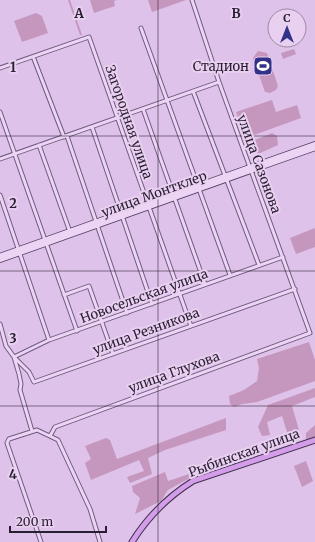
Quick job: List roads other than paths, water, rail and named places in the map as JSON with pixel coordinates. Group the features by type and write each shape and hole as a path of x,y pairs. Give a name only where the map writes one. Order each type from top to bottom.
{"main road":[{"name":"Рыбинская улица","path":"132,542 154,514 176,492 193,481 315,440"}],"street":[{"name":"улица Сазонова","path":"192,0 219,82 310,333"},
{"path":"141,28 230,275"},
{"name":"Загородная улица","path":"0,68 89,37 191,326"},
{"path":"34,59 65,136 97,223 127,313"},
{"path":"0,159 219,82"},
{"path":"193,91 259,266"},
{"path":"144,109 205,284"},
{"path":"0,112 77,331"},
{"path":"92,127 152,304"},
{"name":"улица Монтклер","path":"0,260 20,251 225,178 315,144"},
{"path":"39,145 71,233"},
{"name":"улица Монтклер","path":"251,168 315,148"},
{"path":"0,195 49,340"},
{"name":"улица Монтклер","path":"0,256 20,251"},
{"name":"Новосельская улица","path":"14,357 49,340 283,257"},
{"path":"64,295 89,286 113,354"},
{"name":"улица Резникова","path":"14,357 29,372 34,382 295,289"},
{"path":"0,324 6,346 14,357 21,384 20,390 32,431"},
{"name":"улица Глухова","path":"50,436 55,427 310,333"},
{"path":"41,542 8,443 9,439 37,430 58,440 77,478 100,542"}],"place":[{"name":"Стадион","path":"263,66"}]}
